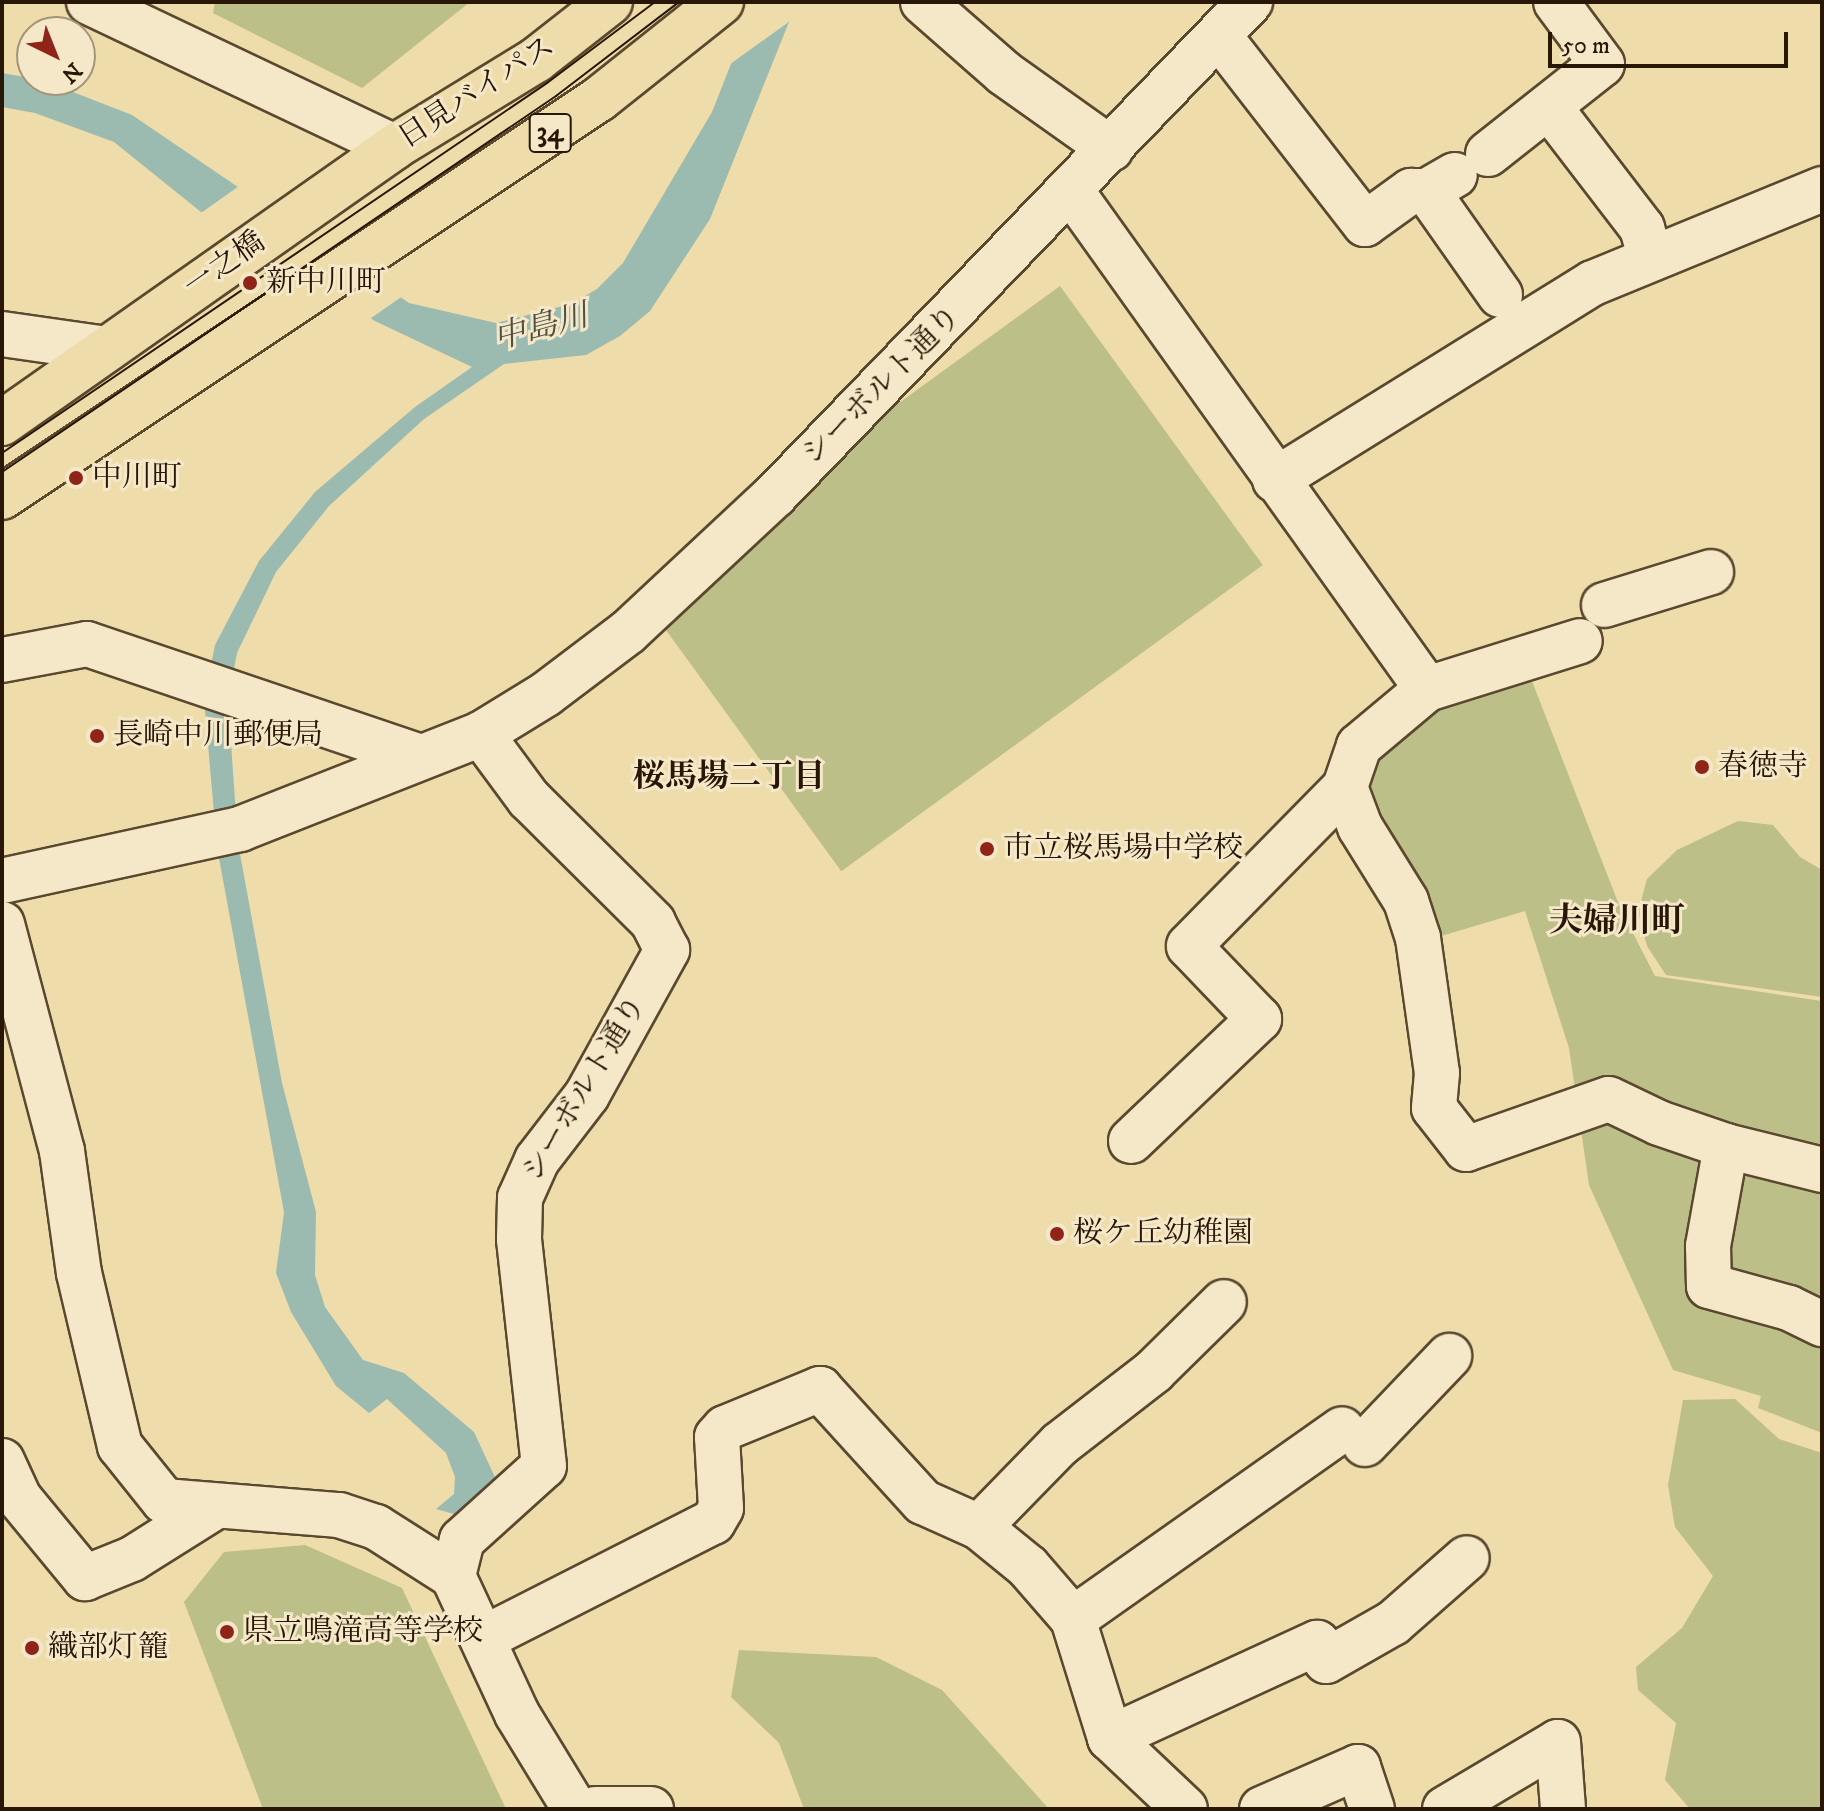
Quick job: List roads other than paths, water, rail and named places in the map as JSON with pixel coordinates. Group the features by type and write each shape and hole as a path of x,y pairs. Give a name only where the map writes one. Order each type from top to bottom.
{"highway":[{"name":"日見バイパス","path":"344,182 394,147 536,60 610,2"},
{"name":"34","path":"2,497 599,99 708,13"},
{"name":"一之橋","path":"107,349 344,182"},
{"name":"34","path":"2,423 107,349"}],"street":[{"path":"89,2 394,147"},
{"path":"923,2 1004,73 1111,149"},
{"name":"シーボルト通り","path":"2,881 224,833 417,756 481,734 628,632 775,495 1072,192 1250,2"},
{"path":"1219,36 1365,224 1411,191 1457,173 1550,108 1602,64 1556,2"},
{"path":"1550,108 1642,228 1651,259"},
{"path":"1457,173 1500,295"},
{"path":"1275,480 1517,326 1593,283 1822,189"},
{"path":"1072,192 1427,689"},
{"path":"2,334 107,349"},
{"path":"1604,605 1711,572"},
{"path":"1131,1141 1259,1019 1189,946 1345,787 1359,746 1427,689 1580,641"},
{"path":"2,660 87,644 237,698 417,756"},
{"name":"シーボルト通り","path":"453,1576 462,1540 544,1466 519,1239 520,1198 537,1160 587,1095 667,950 653,922 529,799 481,734"},
{"path":"1345,787 1360,827 1406,901 1418,938 1437,1073 1434,1108 1466,1149 1609,1099 1659,1123 1726,1146 1822,1170"},
{"path":"2,924 62,1151 79,1273 120,1446 164,1501 213,1508 276,1507 339,1515 404,1542 453,1576 517,1714 575,1809"},
{"path":"1726,1146 1708,1246 1709,1286 1789,1308 1822,1324"},
{"path":"537,1160 550,1191 544,1272 555,1342"},
{"path":"979,1527 1060,1444 1154,1371 1224,1302"},
{"path":"1073,1619 1353,1436 1449,1356"},
{"path":"484,1638 713,1522 721,1508 717,1437 725,1428 820,1389 923,1502 979,1527 1028,1567 1073,1619 1110,1738 1185,1809"},
{"path":"2,1461 19,1498 85,1578 132,1559 213,1508"},
{"path":"1110,1738 1317,1643 1326,1661 1393,1623 1467,1558"},
{"path":"1445,1809 1558,1742 1563,1809"},
{"path":"1262,1809 1358,1767 1372,1809"},
{"path":"595,1809 651,1809"}],"water":[{"name":"中島川","path":"797,2 710,219 650,311 620,336 586,355 504,364 424,419 329,506 276,572 237,653 228,700 238,843 282,1083 316,1212 315,1275 325,1307 363,1360 404,1373 474,1432 500,1488 470,1517 454,1514 436,1509 454,1494 455,1477 446,1453 387,1399 369,1413 336,1386 291,1312 276,1273 284,1212 217,847 204,699 215,645 259,561 315,492 415,407 472,367 375,321 201,212 114,142 35,113 2,107 2,73 16,75 16,96 83,96 132,115 409,303 496,323 571,304 597,289 623,263 712,112 742,36"}],"tram line":[{"path":"2,453 547,83 655,2"},
{"path":"2,472 556,96 679,2"}],"place":[{"name":"新中川町","path":"250,283"},
{"name":"中川町","path":"76,478"},
{"name":"長崎中川郵便局","path":"97,736"},
{"name":"春徳寺","path":"1702,767"},
{"name":"市立桜馬場中学校","path":"987,849"},
{"name":"桜ケ丘幼稚園","path":"1057,1234"},
{"name":"県立鳴滝高等学校","path":"227,1632"},
{"name":"織部灯籠","path":"32,1648"}],"district":[{"name":"桜馬場二丁目","path":"729,777"},
{"name":"夫婦川町","path":"1617,922"}]}
